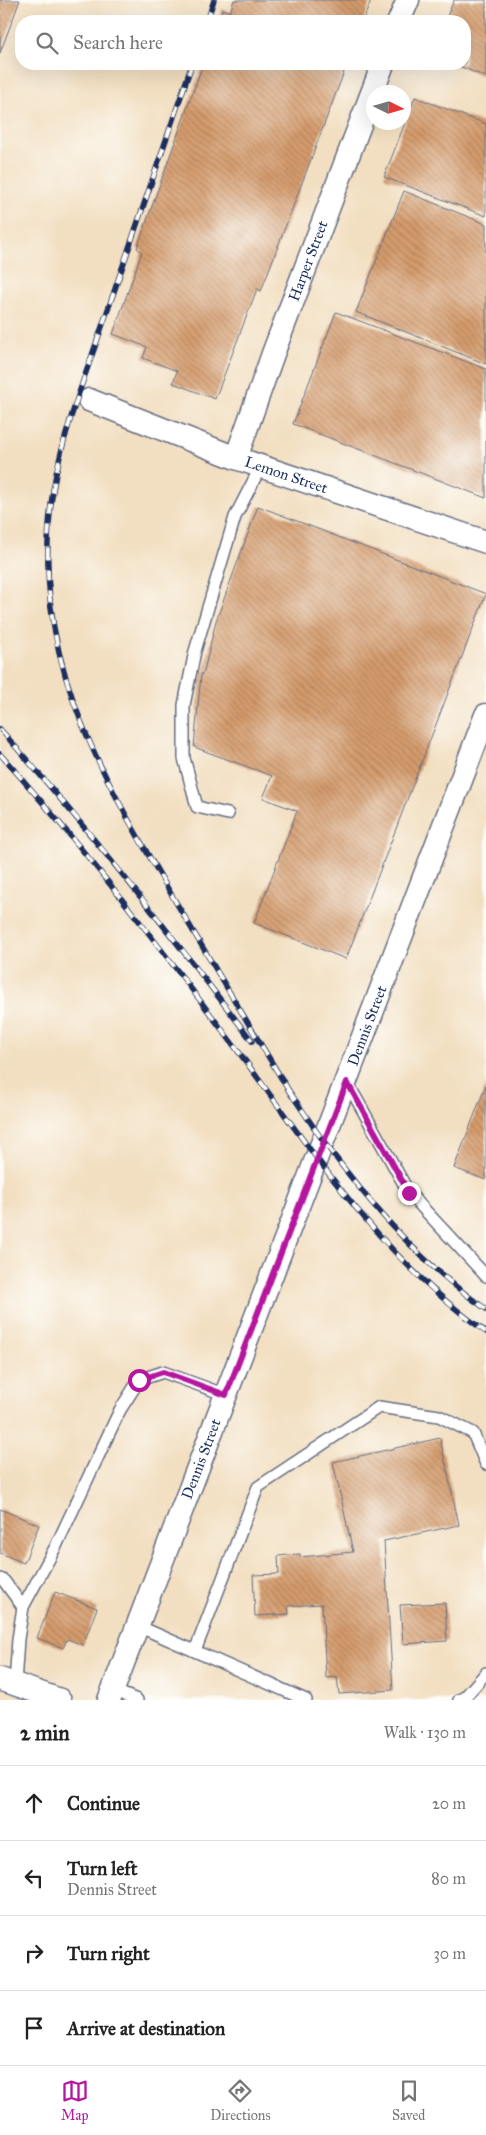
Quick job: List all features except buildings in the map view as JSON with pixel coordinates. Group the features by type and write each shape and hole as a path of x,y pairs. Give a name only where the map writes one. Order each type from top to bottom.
{"street":[{"path":"402,15 408,0"},
{"name":"Harper Street","path":"236,458 274,351 381,70"},
{"name":"Lemon Street","path":"89,400 236,458 486,542"},
{"name":"Dennis Street","path":"111,1695 486,715"},
{"path":"7,1682 60,1700"}],"lane":[{"path":"228,814 197,807 184,758 184,705 195,651 235,517 261,466"},
{"path":"347,1082 409,1193 486,1276"},
{"path":"7,1682 24,1607 56,1546 120,1410 139,1380 163,1372 226,1395"},
{"path":"195,1651 258,1487 379,1407 439,1416 473,1433 486,1464"},
{"path":"0,1579 4,1581 24,1607"},
{"path":"138,1626 306,1700"},
{"path":"459,1700 465,1697 486,1673"},
{"path":"111,1695 137,1700"}],"railway":[{"path":"209,15 214,0"},
{"path":"190,70 83,381 57,468 53,490 48,548 50,603 60,655 75,705 95,754 145,850 292,1096"},
{"path":"0,729 129,882 252,1041"},
{"path":"0,754 93,863 152,937 351,1202 414,1272 486,1332"},
{"path":"289,1091 324,1142 398,1232 440,1273 486,1309"}],"route":[{"path":"139,1380 163,1372 226,1395 347,1082 409,1193"}]}
